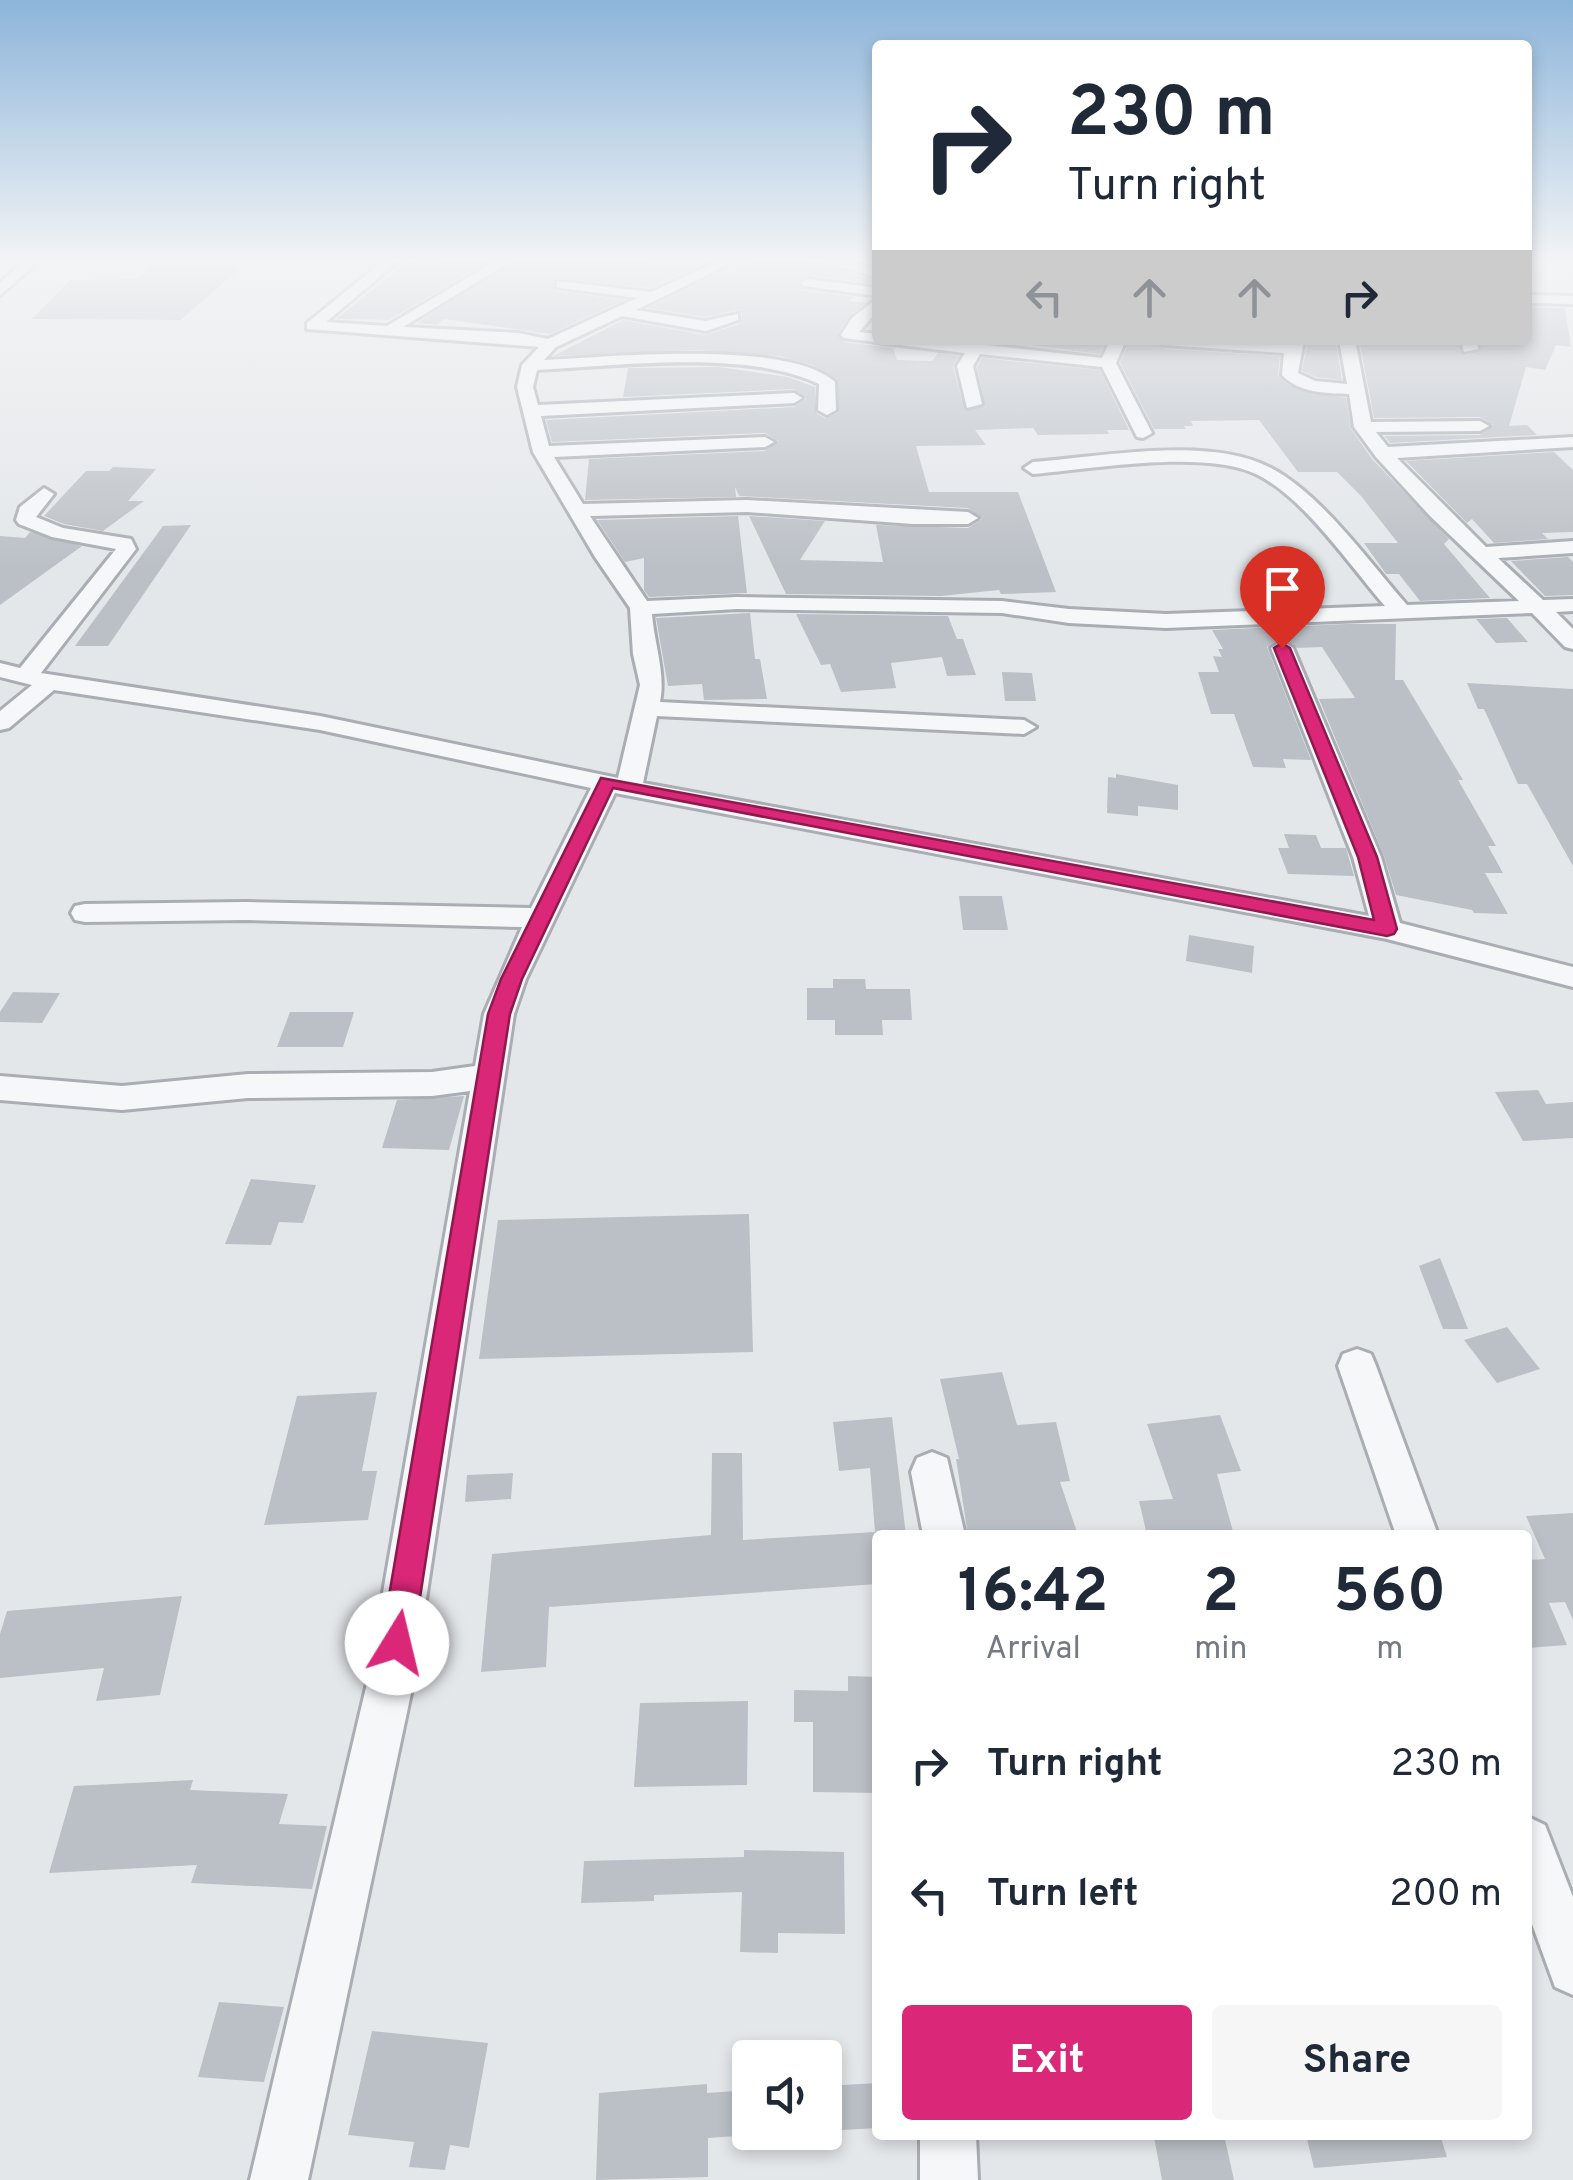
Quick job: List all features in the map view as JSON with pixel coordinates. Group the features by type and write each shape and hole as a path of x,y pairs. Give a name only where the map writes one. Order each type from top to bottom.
{"street":[{"path":"278,2180 391,1679 499,1014 541,918 618,785 652,684 644,654 641,608 605,557 542,452 524,387 530,365 571,364"},
{"path":"762,364 822,377 830,387 827,410"},
{"path":"966,364 973,404"},
{"path":"1108,364 1142,433"},
{"path":"1293,364 1293,379 1314,386 1356,390"},
{"path":"1351,364 1363,427 1382,453 1425,500 1573,642"},
{"path":"530,410 794,398"},
{"path":"1363,427 1480,426"},
{"path":"542,452 765,442"},
{"path":"1382,453 1573,442"},
{"path":"1032,468 1208,460 1259,468 1294,495 1401,612"},
{"path":"40,679 32,667 126,549 124,543 59,533 26,520 27,511 44,494"},
{"path":"580,510 746,506 968,518"},
{"path":"1482,554 1573,547"},
{"path":"641,608 737,604 1002,607 1070,616 1166,621 1573,605"},
{"path":"1282,648 1367,857 1387,929"},
{"path":"0,670 320,723 618,785 1387,929 1573,977"},
{"path":"0,723 40,679"},
{"path":"646,708 1024,726"},
{"path":"85,913 246,911 541,918"},
{"path":"0,1088 122,1098 248,1086 432,1084 490,1076"},
{"path":"1357,1366 1416,1530"},
{"path":"932,1472 943,1530"},
{"path":"1532,1853 1573,1970"},
{"path":"948,2140 950,2180"}],"building":[{"path":"807,364 955,364 965,411 985,406 979,364 1038,364 1100,370 1129,430 1038,435 1033,428 975,430 986,445 916,446 929,492 1018,492 1056,592 1001,594 999,590 941,596 786,594 749,516 825,521 800,560 883,562 876,525 968,528 982,519 968,508 739,496 735,487 736,497 585,500 589,459 765,451 778,441 765,433 552,442 546,420 794,407 806,399 794,389 623,397 628,368 719,367 788,377 815,387 816,413 825,418 838,413 837,379"},
{"path":"1120,364 1279,364 1278,375 1287,384 1312,394 1346,398 1351,429 1373,460 1449,539 1444,544 1490,598 1420,601 1399,574 1386,574 1364,543 1398,543 1361,496 1337,472 1298,472 1259,420 1191,421 1193,426 1184,426 1186,429 1154,429"},
{"path":"1303,364 1339,364 1342,380 1316,377 1302,371"},
{"path":"1364,364 1548,364 1545,370 1526,367 1509,426 1527,425 1537,435 1390,443 1384,436 1480,435 1493,425 1480,417 1374,418"},
{"path":"1554,452 1573,470 1573,532 1542,533 1548,539 1494,543 1472,519 1467,523 1406,461"},
{"path":"113,467 156,469 128,501 144,501 103,531 44,516 86,471 109,471"},
{"path":"738,516 747,593 649,597 644,590 644,558 625,562 597,520"},
{"path":"191,525 108,646 75,646 163,526"},
{"path":"30,532 82,546 0,605 0,536 25,538"},
{"path":"1568,557 1573,562 1573,595 1545,596 1511,561"},
{"path":"750,613 755,659 760,659 767,699 704,700 702,684 668,686 656,618"},
{"path":"796,614 948,616 957,639 963,639 976,675 947,676 942,657 891,663 896,688 841,692 830,664 821,665"},
{"path":"1507,618 1528,642 1496,643 1476,619"},
{"path":"1396,624 1395,680 1403,680 1463,780 1458,780 1496,846 1488,846 1503,873 1485,873 1508,914 1474,913 1396,895 1384,856 1319,699 1355,698 1322,647 1297,648 1280,638 1267,647 1311,760 1283,759 1286,768 1253,767 1234,714 1211,714 1198,672 1219,672 1213,656 1222,657 1218,649 1223,649 1212,630"},
{"path":"1002,672 1032,673 1036,701 1005,701"},
{"path":"1467,683 1573,689 1573,866 1527,784 1518,784 1484,709 1478,709"},
{"path":"1116,774 1178,785 1178,810 1138,806 1138,816 1107,813 1108,777 1116,778"},
{"path":"1284,834 1316,835 1321,848 1346,848 1354,876 1288,874 1278,848 1289,848"},
{"path":"959,896 1002,896 1008,930 963,930"},
{"path":"1189,935 1254,946 1252,973 1186,961"},
{"path":"833,979 865,979 866,989 910,989 912,1020 882,1020 883,1035 835,1035 835,1020 807,1020 807,988 833,988"},
{"path":"13,992 60,993 42,1023 0,1022 0,1012"},
{"path":"290,1012 354,1012 343,1047 277,1047"},
{"path":"1538,1090 1546,1104 1573,1102 1573,1138 1523,1141 1495,1092"},
{"path":"464,1096 449,1150 382,1148 397,1100"},
{"path":"251,1179 316,1185 303,1223 279,1222 271,1245 225,1244"},
{"path":"749,1214 753,1352 479,1359 498,1220"},
{"path":"1440,1258 1468,1329 1443,1329 1419,1266"},
{"path":"1507,1327 1540,1369 1497,1383 1464,1340"},
{"path":"1002,1372 1017,1425 1056,1422 1070,1481 1060,1482 1076,1530 967,1530 959,1459 940,1379"},
{"path":"377,1392 362,1471 377,1471 368,1520 264,1525 297,1396"},
{"path":"1220,1415 1241,1471 1217,1474 1233,1530 1146,1530 1139,1501 1173,1499 1147,1424"},
{"path":"892,1417 905,1530 875,1530 870,1468 839,1471 833,1422"},
{"path":"712,1453 742,1453 743,1540 872,1532 872,1584 549,1607 546,1667 481,1672 492,1554 711,1535"},
{"path":"513,1473 511,1499 465,1502 467,1475"},
{"path":"1573,1513 1573,1620 1565,1602 1549,1603 1567,1645 1532,1648 1532,1560 1545,1559 1526,1516"},
{"path":"182,1596 160,1695 96,1701 104,1668 0,1678 0,1634 7,1611"},
{"path":"848,1676 872,1677 872,1793 813,1792 813,1722 794,1722 794,1690 848,1691"},
{"path":"748,1701 747,1785 634,1787 640,1703"},
{"path":"193,1780 190,1790 288,1794 279,1824 327,1826 312,1889 191,1883 197,1865 49,1873 74,1786"},
{"path":"744,1850 844,1852 845,1934 778,1933 778,1953 740,1952 742,1892 654,1895 654,1901 581,1903 584,1861 744,1857"},
{"path":"219,2002 284,2007 264,2082 198,2077"},
{"path":"372,2031 488,2043 469,2148 450,2145 445,2170 409,2167 414,2142 348,2135"},
{"path":"872,2083 872,2128 842,2130 842,2085"},
{"path":"707,2084 707,2093 732,2091 732,2136 708,2138 708,2177 596,2180 599,2093"},
{"path":"1155,2140 1225,2140 1234,2180 1162,2180"},
{"path":"1307,2140 1442,2140 1447,2157 1314,2168"}],"route":[{"path":"397,1643 499,1014 511,979 607,782 1387,929 1367,857 1282,648"}]}
